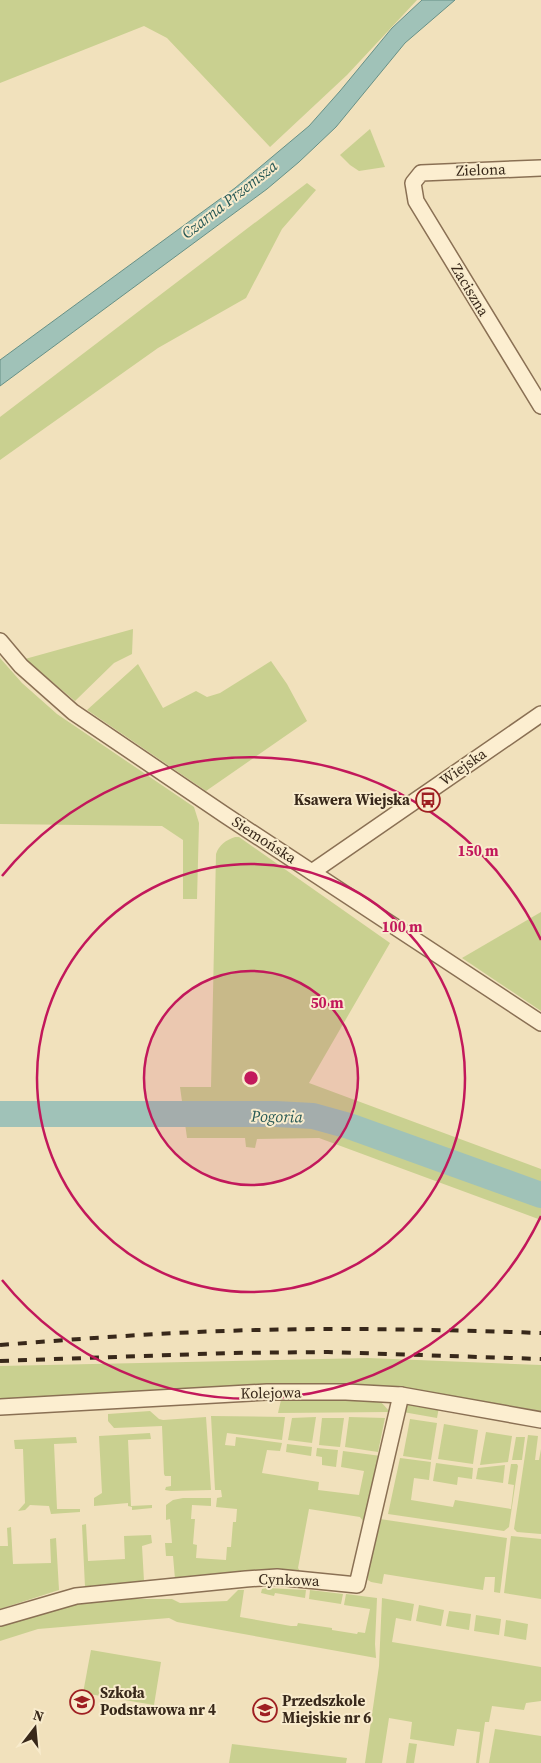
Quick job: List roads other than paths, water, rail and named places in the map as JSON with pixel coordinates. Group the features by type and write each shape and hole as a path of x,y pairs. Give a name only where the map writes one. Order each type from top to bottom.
{"street":[{"name":"Zielona","path":"421,172 541,168"},
{"name":"Zaciszna","path":"421,172 413,183 416,201 541,406"},
{"name":"Siemońska","path":"0,641 20,666 73,712 541,1023"},
{"name":"Wiejska","path":"312,872 541,714"},
{"name":"Kolejowa","path":"0,1407 267,1392 346,1392 401,1395 541,1420"},
{"name":"Cynkowa","path":"0,1618 76,1596 246,1579 277,1577 358,1585 401,1395"}],"water":[{"name":"Czarna Przemsza","path":"422,0 455,0 405,43 336,127 299,162 267,189 0,386 0,360 235,188 309,126 392,28"}],"waterway":[{"name":"Pogoria","path":"0,1114 276,1114 313,1116 349,1126 541,1195"}],"railway":[{"path":"0,1345 172,1333 283,1329 541,1333"},
{"path":"0,1361 229,1353 328,1352 541,1359"}],"place":[{"name":"Ksawera Wiejska","path":"428,800"},
{"name":"Szkoła Podstawowa nr 4","path":"82,1702"},
{"name":"Przedszkole Miejskie nr 6","path":"265,1710"}]}
